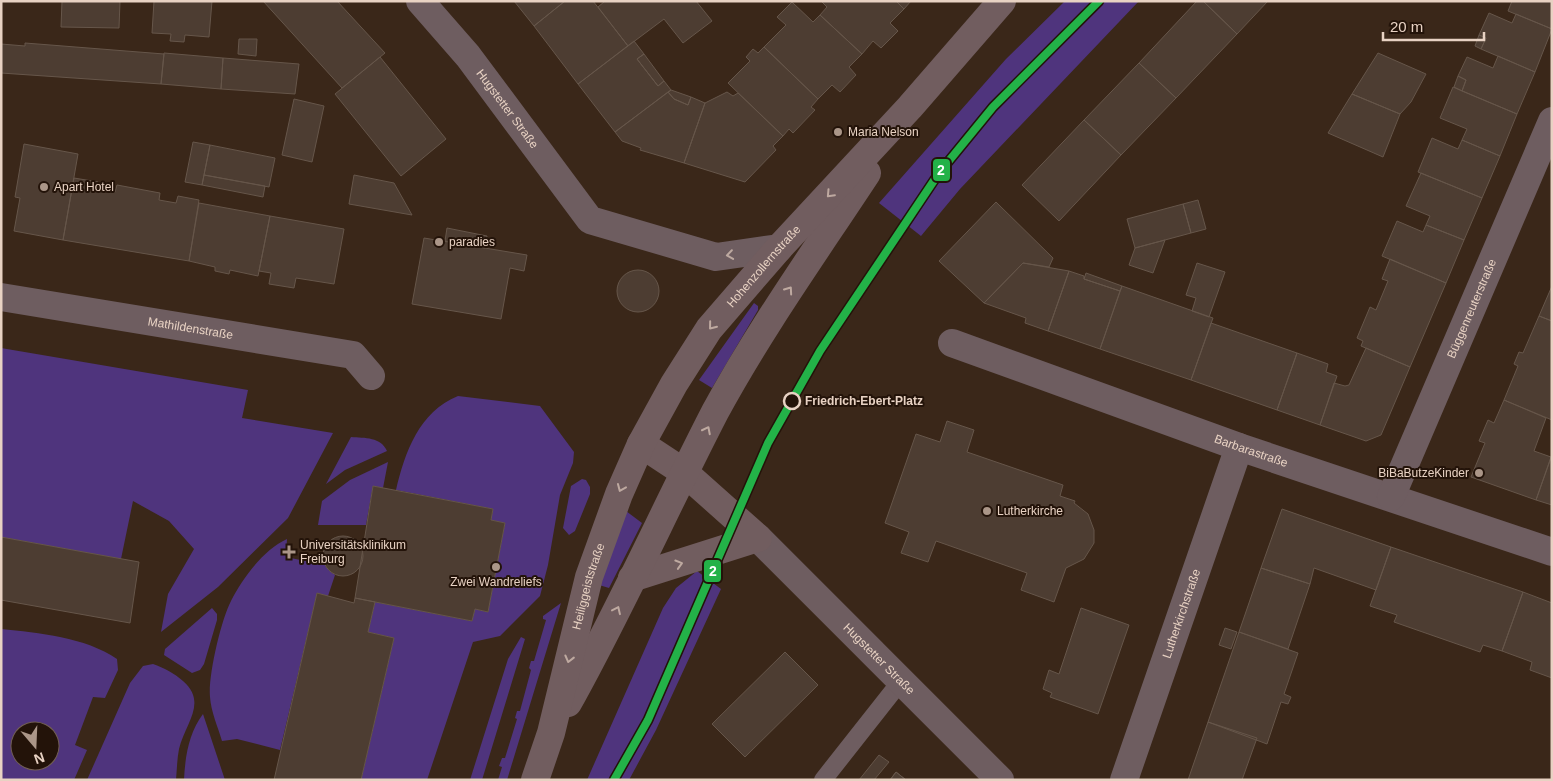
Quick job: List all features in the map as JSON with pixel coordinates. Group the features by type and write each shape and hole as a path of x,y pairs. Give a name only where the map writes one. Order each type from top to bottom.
{"main road":[{"name":"Hohenzollernstraße","path":"641,444 674,384 709,329 778,248 910,107 1002,1"},
{"name":"Hohenzollernstraße","path":"685,473 716,412 766,323 910,107"},
{"path":"641,444 685,473 758,538"},
{"name":"Heiliggeiststraße","path":"535,780 551,733 589,578 619,494 641,444"},
{"name":"Heiliggeiststraße","path":"551,733 603,641 632,578 685,473"},
{"path":"632,578 758,538"}],"street":[{"name":"Hugstetter Straße","path":"420,1 468,56 590,220 716,257 778,248"},
{"name":"Büggenreuterstraße","path":"1391,497 1552,121"},
{"name":"Mathildenstraße","path":"1,297 354,354 371,376"},
{"name":"Barbarastraße","path":"952,343 1239,447 1552,552"},
{"name":"Lutherkirchstraße","path":"1124,780 1239,447"},
{"name":"Hugstetter Straße","path":"758,538 1000,780"}],"lane":[{"path":"823,780 901,681"}],"shaded area":[{"path":"1065,1 1139,1 960,189 921,236 879,203 1006,59"},
{"path":"754,303 758,306 758,310 712,388 699,380"},
{"path":"1,348 248,390 242,418 333,433 288,518 218,587 161,632 168,594 194,549 169,521 133,501 121,559 1,537"},
{"path":"458,396 540,406 574,452 573,463 560,495 548,565 540,596 500,636 473,642 427,780 361,780 394,638 368,632 375,602 472,621 475,609 488,612 505,523 491,520 493,509 396,490 409,448 416,435 433,412"},
{"path":"351,437 377,441 387,451 345,470 326,484"},
{"path":"388,462 383,488 373,486 366,525 318,525 322,501 350,480"},
{"path":"582,479 586,480 590,487 590,494 575,531 569,535 563,528 571,486"},
{"path":"626,511 642,523 609,588 599,585"},
{"path":"287,539 286,557 310,562 323,557 326,567 335,575 328,596 317,594 280,750 237,739 222,741 212,708 210,688 213,662 223,621 231,601 247,574 270,550"},
{"path":"697,571 721,589 656,730 629,780 587,780 663,608 676,588"},
{"path":"561,603 507,780 498,780 502,767 499,766 502,758 505,758 517,719 515,718 517,711 520,711 531,670 529,668 531,661 534,661 546,620 543,619 543,616"},
{"path":"212,608 217,614 217,620 204,664 200,670 192,673 164,655 165,649"},
{"path":"1,629 61,637 91,646 117,659 118,670 105,698 93,697 75,745 87,750 74,780 1,780"},
{"path":"521,637 525,639 482,780 470,780 508,659"},
{"path":"153,664 180,678 190,689 194,697 193,714 179,749 176,780 87,780 130,683 143,666"},
{"path":"203,714 225,780 184,780 185,763 191,737"}],"building":[{"path":"62,1 120,1 119,28 61,27"},
{"path":"154,1 212,1 209,37 185,35 184,42 170,41 171,34 152,33"},
{"path":"263,1 337,1 385,53 342,88"},
{"path":"514,1 565,1 534,26"},
{"path":"565,1 593,1 628,46 578,84 534,26"},
{"path":"605,1 696,1 712,21 683,43 664,19 628,46 598,7"},
{"path":"821,1 896,1 904,9 890,23 898,31 881,48 873,41 862,54 820,15 827,7"},
{"path":"896,1 911,1 904,9"},
{"path":"1197,1 1203,1 1237,34 1176,98 1139,63"},
{"path":"1203,1 1268,1 1237,34"},
{"path":"1512,1 1552,1 1552,29 1508,11"},
{"path":"792,2 813,22 820,15 862,54 849,67 856,75 840,92 832,85 818,99 764,47 786,25 777,17"},
{"path":"1489,13 1512,23 1516,14 1552,29 1535,72 1481,49 1486,38 1479,35"},
{"path":"1479,35 1486,38 1481,49 1475,46"},
{"path":"239,39 257,39 256,56 238,54"},
{"path":"634,41 644,54 637,59 658,86 664,81 671,90 615,132 578,84"},
{"path":"25,43 164,54 161,84 1,73 1,44 25,46"},
{"path":"764,47 818,99 811,107 815,110 793,133 789,129 783,136 728,83 750,61 746,57 753,49 758,53"},
{"path":"164,53 223,58 221,89 161,84"},
{"path":"1378,53 1426,74 1411,102 1400,114 1352,94"},
{"path":"644,54 664,81 658,86 637,59"},
{"path":"1498,56 1535,72 1517,114 1462,91 1466,80 1458,76 1467,57 1493,68"},
{"path":"380,57 446,139 401,176 335,94"},
{"path":"223,58 299,64 295,94 221,89"},
{"path":"1139,63 1176,98 1121,155 1084,120"},
{"path":"1458,76 1466,80 1462,91 1454,87"},
{"path":"1453,87 1517,114 1500,156 1462,140 1467,129 1440,118"},
{"path":"671,90 691,97 688,105 674,99 668,92"},
{"path":"668,92 674,99 688,105 691,97 705,103 684,163 640,150 641,148 622,141 615,132"},
{"path":"727,92 733,96 738,93 783,136 773,146 776,150 745,182 684,163 705,103"},
{"path":"1352,94 1400,114 1383,157 1328,133"},
{"path":"294,99 324,106 312,162 282,155"},
{"path":"1084,120 1121,155 1059,221 1022,185"},
{"path":"1432,138 1458,149 1462,140 1500,156 1482,198 1418,172"},
{"path":"193,142 210,145 202,185 185,182"},
{"name":"Apart Hotel","path":"24,144 78,154 63,240 14,231 20,198 15,197"},
{"path":"210,145 275,158 269,187 204,175"},
{"path":"1421,173 1482,198 1464,240 1426,225 1430,216 1406,206"},
{"path":"204,175 265,186 263,197 202,185"},
{"path":"354,175 394,183 412,215 349,204"},
{"path":"74,178 98,182 97,189 115,192 117,185 160,193 159,200 176,203 178,196 199,200 189,261 63,240"},
{"path":"1198,200 1206,229 1191,233 1183,204"},
{"path":"996,202 1053,258 1049,267 1023,263 984,303 939,261"},
{"path":"199,203 270,216 258,276 230,270 229,274 215,271 215,267 189,261"},
{"path":"1183,204 1191,233 1135,248 1127,219"},
{"path":"270,216 344,229 334,284 296,278 294,288 269,284 271,273 259,271"},
{"path":"1397,221 1423,232 1426,225 1464,240 1446,283 1382,256"},
{"path":"447,228 487,236 485,248 445,241"},
{"path":"424,238 527,255 524,271 510,268 501,319 412,304"},
{"path":"1165,240 1153,273 1129,265 1135,248"},
{"path":"1390,259 1446,283 1410,367 1361,346 1363,341 1357,338 1370,307 1376,310 1388,281 1382,279"},
{"path":"1023,263 1069,271 1048,331 1025,323 1026,318 984,303"},
{"path":"1197,263 1225,272 1209,317 1192,311 1196,298 1186,295"},
{"path":"642,270 650,273 656,279 659,291 656,303 650,309 634,312 626,309 620,303 617,287 620,279 626,273"},
{"path":"1069,271 1084,276 1084,279 1120,291 1100,349 1048,331"},
{"path":"1086,273 1122,286 1120,291 1084,279"},
{"path":"1122,286 1213,318 1191,380 1100,349"},
{"path":"1552,286 1552,321 1539,316"},
{"path":"1539,316 1552,321 1552,420 1504,400 1518,366 1514,364 1519,352 1523,353"},
{"path":"1211,323 1297,353 1277,410 1191,380"},
{"path":"1366,348 1410,367 1381,435 1366,441 1320,425 1334,383 1345,386 1349,385"},
{"path":"1297,353 1328,364 1326,372 1337,376 1320,425 1277,410"},
{"path":"1504,400 1546,418 1534,451 1551,457 1536,500 1471,477 1485,443 1479,441 1488,420 1494,423"},
{"name":"Lutherkirche","path":"947,421 974,430 967,452 1063,485 1060,496 1075,501 1074,503 1088,514 1094,530 1094,543 1084,559 1066,568 1054,602 1021,590 1027,573 936,541 928,562 901,553 909,532 885,523 916,434 940,442"},
{"path":"1552,455 1552,505 1536,500"},
{"path":"373,486 493,509 491,520 505,523 488,612 475,609 472,621 355,598"},
{"path":"1282,509 1391,547 1376,590 1314,568 1310,584 1261,568"},
{"path":"343,536 357,542 363,556 357,570 343,576 329,570 323,556 329,542"},
{"path":"1,537 139,562 130,623 1,600"},
{"path":"1391,547 1523,592 1502,651 1483,645 1480,652 1394,622 1397,615 1370,606"},
{"path":"1261,568 1310,584 1288,649 1239,632"},
{"path":"1523,592 1552,603 1552,678 1530,670 1532,662 1502,651"},
{"path":"317,593 354,603 355,598 375,602 368,632 394,638 361,780 274,780"},
{"path":"1081,608 1129,625 1098,714 1050,697 1052,693 1043,689 1049,670 1059,674"},
{"path":"1225,628 1237,632 1231,649 1219,645"},
{"path":"1239,632 1298,653 1284,694 1291,697 1288,704 1281,702 1267,744 1208,722"},
{"path":"785,652 818,685 745,757 712,724"},
{"path":"1208,722 1257,738 1242,780 1188,780"},
{"path":"879,755 889,762 874,780 859,780"},
{"path":"896,772 906,780 890,780"},
{"path":"896,772 906,780 890,780"}],"transit line":[{"name":"2","path":"614,780 648,720 768,443 820,351 939,173 993,107 1099,1"}],"place":[{"name":"Maria Nelson","path":"838,132"},
{"name":"Apart Hotel","path":"44,187"},
{"name":"paradies","path":"439,242"},
{"name":"Friedrich-Ebert-Platz","path":"792,401"},
{"name":"BiBaButzeKinder","path":"1479,473"},
{"name":"Lutherkirche","path":"987,511"},
{"name":"Universitätsklinikum Freiburg","path":"289,552"},
{"name":"Zwei Wandreliefs","path":"496,567"}]}
